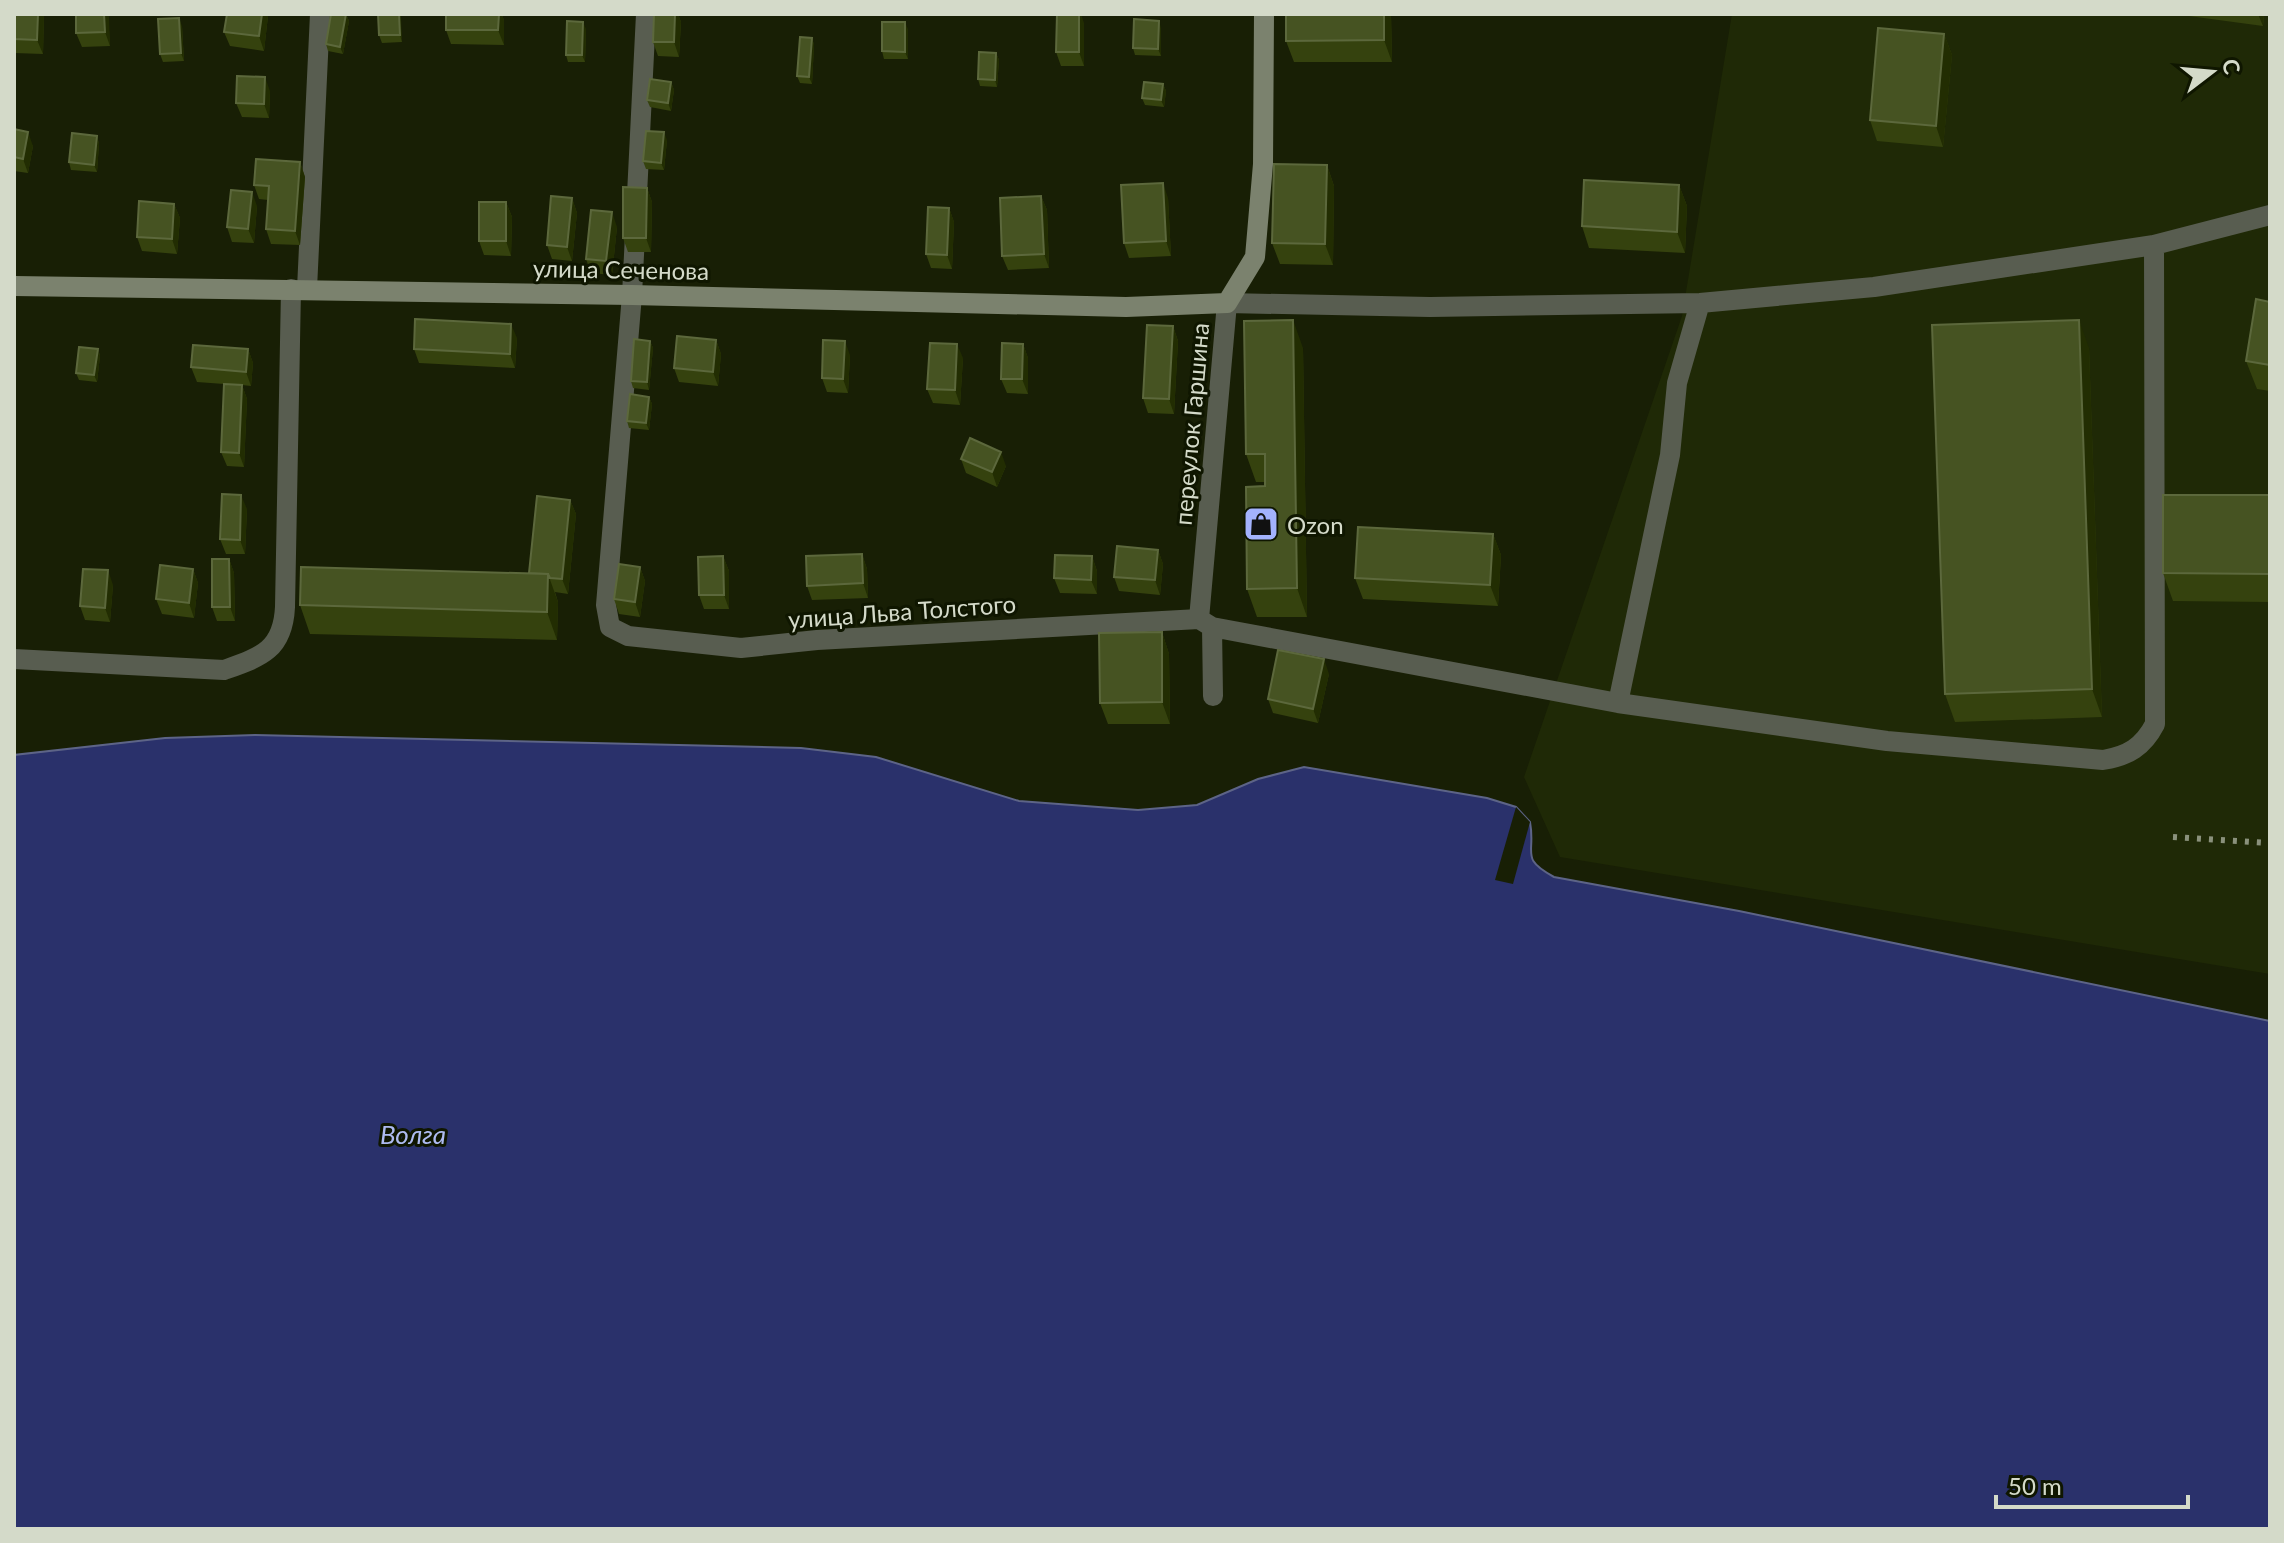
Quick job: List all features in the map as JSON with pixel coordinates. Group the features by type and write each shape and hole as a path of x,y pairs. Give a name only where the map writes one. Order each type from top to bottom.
{"main road":[{"name":"переулок Гаршина","path":"1227,303 1255,257 1263,164 1264,14"},
{"name":"улица Сеченова","path":"14,286 632,295 1126,307 1227,303"}],"street":[{"path":"14,659 224,670 252,660 277,640 284,627 299,289 320,14"},
{"path":"632,295 646,14"},
{"path":"1227,303 1430,307 1700,303 1874,287 2154,245 2270,215"},
{"name":"улица Льва Толстого","path":"632,295 606,605 610,627 628,636 741,648 817,640 1206,623 1618,703 1918,744 2103,760 2119,758 2135,750 2147,739 2155,724 2154,245"},
{"name":"переулок Гаршина","path":"1213,696 1206,623 1227,303"},
{"path":"1618,703 1668,469 1677,383 1700,303"}],"shaded area":[{"path":"1732,14 2270,14 2270,974 1560,857 1524,777 1682,316"}],"water":[{"name":"Волга","path":"255,735 801,748 876,757 1019,801 1138,810 1197,805 1258,779 1304,767 1487,798 1516,807 1530,822 1533,860 1554,877 1739,911 2270,1021 2270,1529 14,1529 14,755 165,738"}],"pier":[{"path":"1516,807 1530,822 1513,884 1495,880"}],"building":[{"path":"14,14 38,14 37,40 14,39"},
{"path":"76,14 104,14 105,32 76,33"},
{"path":"227,14 262,14 259,36 224,32"},
{"path":"331,14 346,14 340,47 326,44"},
{"path":"378,14 399,14 400,35 379,35"},
{"path":"446,14 499,14 498,30 446,30"},
{"path":"654,14 675,14 674,42 653,42"},
{"path":"1057,14 1079,14 1079,52 1056,52"},
{"path":"1286,14 1384,14 1384,40 1286,41"},
{"path":"179,18 181,53 160,54 158,19"},
{"path":"1134,19 1159,21 1158,49 1133,48"},
{"path":"567,21 583,22 582,55 566,55"},
{"path":"882,22 905,22 905,52 882,51"},
{"path":"1878,28 1944,34 1936,126 1870,120"},
{"path":"800,37 812,38 809,77 797,76"},
{"path":"979,52 996,53 995,80 978,79"},
{"path":"237,76 265,77 264,104 236,103"},
{"path":"650,79 671,82 668,103 647,100"},
{"path":"1144,82 1163,84 1161,100 1142,98"},
{"path":"14,129 28,132 23,159 14,157"},
{"path":"646,131 664,132 661,163 643,161"},
{"path":"72,133 97,136 94,165 69,162"},
{"path":"256,159 300,162 295,231 266,229 269,186 254,185"},
{"path":"1274,164 1327,165 1325,244 1272,243"},
{"path":"1584,180 1679,185 1677,232 1582,226"},
{"path":"1163,183 1166,241 1124,243 1121,185"},
{"path":"623,187 647,188 646,238 623,238"},
{"path":"231,190 252,192 248,229 227,227"},
{"path":"551,196 572,198 567,247 547,245"},
{"path":"1041,196 1044,254 1002,256 1000,198"},
{"path":"139,201 174,204 172,239 137,237"},
{"path":"479,202 506,202 506,241 479,241"},
{"path":"928,207 949,208 947,255 926,254"},
{"path":"591,210 612,212 606,261 586,259"},
{"path":"2256,299 2270,302 2270,365 2246,361"},
{"path":"415,319 511,324 510,354 414,349"},
{"path":"1293,320 1297,588 1247,589 1246,487 1265,486 1265,454 1246,454 1244,321"},
{"path":"2079,320 2092,689 1945,694 1932,325"},
{"path":"1147,325 1173,326 1169,399 1143,398"},
{"path":"677,336 716,340 713,372 674,368"},
{"path":"634,339 650,341 647,382 631,381"},
{"path":"823,340 845,341 843,379 822,378"},
{"path":"930,343 957,344 955,390 927,389"},
{"path":"1002,343 1023,344 1022,379 1001,379"},
{"path":"193,345 248,349 246,372 191,367"},
{"path":"79,347 98,349 94,375 76,373"},
{"path":"224,384 242,385 239,453 221,452"},
{"path":"630,394 649,397 646,423 627,421"},
{"path":"970,438 1001,452 992,472 961,459"},
{"path":"222,494 241,495 240,540 220,539"},
{"path":"2163,495 2270,495 2270,574 2163,573"},
{"path":"537,496 570,500 562,579 550,578 548,574 529,573"},
{"path":"1358,527 1493,534 1490,585 1355,578"},
{"path":"1117,546 1158,550 1155,580 1114,577"},
{"path":"862,554 863,583 807,586 806,556"},
{"path":"1055,555 1092,556 1091,580 1054,578"},
{"path":"723,556 724,595 699,595 698,557"},
{"path":"212,559 229,559 230,607 212,607"},
{"path":"619,564 640,567 635,602 614,599"},
{"path":"160,565 193,569 189,603 156,599"},
{"path":"301,567 548,574 547,612 300,605"},
{"path":"83,569 108,570 105,608 80,606"},
{"path":"1162,632 1162,702 1100,703 1099,633"},
{"path":"1278,650 1324,659 1313,709 1268,699"}],"railway":[{"path":"2173,837 2270,843"}],"place":[{"name":"Ozon","path":"1261,524"}]}
